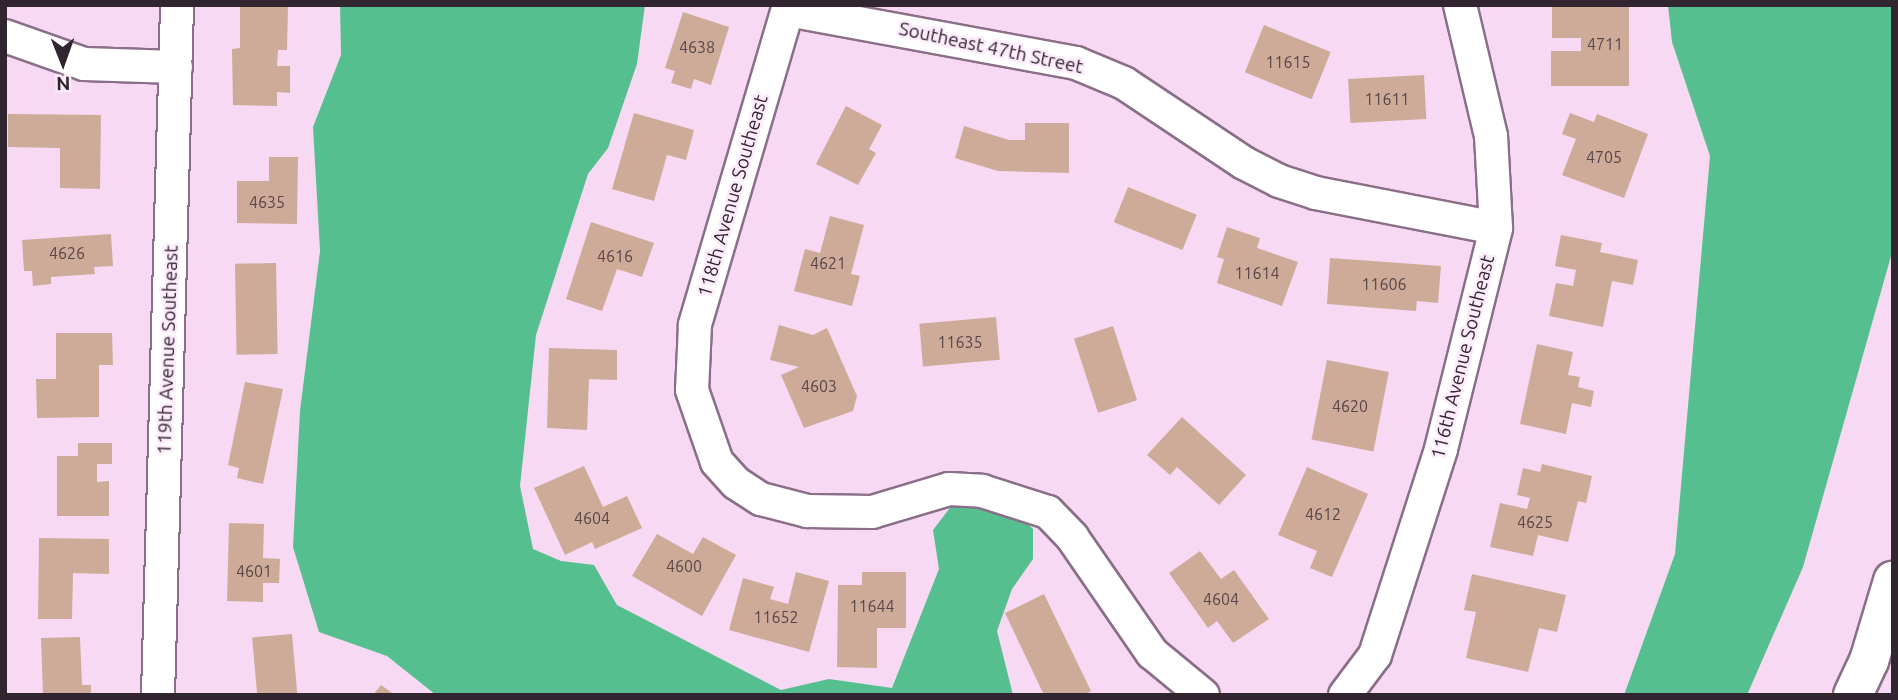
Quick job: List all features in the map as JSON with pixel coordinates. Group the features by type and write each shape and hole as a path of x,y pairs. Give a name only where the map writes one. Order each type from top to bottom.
{"highway":[{"path":"1853,695 1869,661 1893,581"}],"street":[{"name":"119th Avenue Southeast","path":"158,695 177,5"},
{"name":"116th Avenue Southeast","path":"1345,695 1375,655 1441,449 1496,228 1491,136 1460,5"},
{"name":"Southeast 47th Street","path":"788,8 1076,63 1124,83 1244,163 1279,181 1316,193 1496,228"},
{"name":"118th Avenue Southeast","path":"788,8 695,325 692,390 717,462 736,483 761,499 807,511 872,512 949,489 982,491 1048,512 1072,537 1152,653 1203,695"},
{"path":"5,36 84,64 176,67"}],"green space":[{"path":"340,5 645,5 637,64 608,148 588,174 536,335 520,486 533,549 561,561 594,565 617,605 781,690 829,679 892,688 939,569 933,530 956,500 1012,508 1033,529 1033,559 1012,589 997,631 1013,695 436,695 387,656 319,632 293,547 300,411 320,251 313,127 341,55"},
{"path":"1668,5 1893,5 1893,249 1803,567 1747,695 1624,695 1675,554 1710,156 1672,42"}],"building":[{"path":"240,5 288,6 287,50 278,50 277,66 290,66 290,93 277,92 277,106 233,105 232,49 240,48"},
{"path":"1552,5 1629,5 1629,86 1551,86 1551,51 1581,51 1581,38 1552,38"},
{"path":"683,12 729,27 711,85 694,79 691,89 671,83 675,71 665,68"},
{"path":"1264,25 1331,52 1312,99 1245,72"},
{"path":"1424,75 1426,119 1350,123 1348,79"},
{"path":"846,106 882,125 869,149 876,153 858,185 816,164"},
{"path":"634,113 694,130 686,160 667,155 654,201 612,189"},
{"path":"1570,113 1594,122 1597,114 1648,134 1624,198 1562,175 1576,139 1562,134"},
{"path":"8,114 101,115 100,189 60,188 60,148 8,147"},
{"path":"1025,123 1069,123 1069,173 998,171 955,158 964,126 1009,140 1025,140"},
{"path":"269,157 298,157 297,224 237,223 237,181 269,181"},
{"path":"1128,187 1197,215 1182,250 1114,222"},
{"path":"830,216 864,225 851,274 860,276 852,306 794,291 805,249 820,253"},
{"path":"591,222 654,243 642,277 617,269 602,311 566,299"},
{"path":"1227,227 1260,238 1257,248 1298,262 1282,306 1217,283 1224,259 1217,257"},
{"path":"111,234 113,266 94,267 95,274 51,277 51,284 33,286 32,271 24,271 22,240"},
{"path":"1561,235 1602,243 1600,252 1638,260 1633,285 1612,281 1603,327 1549,316 1556,283 1573,286 1576,270 1555,266"},
{"path":"1330,258 1441,266 1438,303 1417,301 1416,311 1327,304"},
{"path":"276,263 278,354 237,355 235,264"},
{"path":"996,317 1000,360 923,367 919,324"},
{"path":"779,325 813,335 827,328 857,396 853,411 804,428 781,375 799,367 770,360"},
{"path":"1113,326 1137,400 1098,413 1074,339"},
{"path":"56,333 112,333 113,365 99,365 99,417 37,418 36,379 56,379"},
{"path":"1537,344 1573,352 1568,375 1580,377 1578,387 1594,391 1591,407 1572,403 1566,434 1520,424"},
{"path":"549,348 617,350 617,380 589,379 587,430 547,428"},
{"path":"1327,360 1389,372 1373,452 1312,440"},
{"path":"245,382 283,389 263,484 237,478 239,468 228,465"},
{"path":"1182,417 1246,475 1219,505 1177,467 1170,475 1147,455"},
{"path":"78,443 112,443 112,464 97,464 97,482 109,481 109,516 57,516 57,456 78,456"},
{"path":"1542,464 1592,476 1586,503 1578,501 1568,542 1538,535 1533,556 1490,547 1500,503 1527,509 1530,498 1517,495 1523,468 1540,472"},
{"path":"584,466 603,507 627,496 642,528 595,549 592,542 565,555 534,488"},
{"path":"1307,467 1368,494 1332,577 1310,568 1317,551 1278,535"},
{"path":"229,523 264,524 263,558 280,559 279,583 263,583 263,602 227,601"},
{"path":"657,534 693,554 703,537 736,555 702,616 632,576"},
{"path":"39,538 109,539 109,574 73,573 72,619 38,619"},
{"path":"1200,551 1221,579 1234,570 1269,619 1233,643 1217,621 1208,628 1169,573"},
{"path":"796,572 829,581 809,652 729,630 743,578 774,587 770,599 788,604"},
{"path":"862,572 906,572 906,628 877,628 877,668 837,667 838,585 862,585"},
{"path":"1472,574 1566,595 1557,632 1539,628 1528,672 1466,658 1476,612 1464,610"},
{"path":"1044,594 1091,691 1084,695 1044,695 1005,613"},
{"path":"292,634 297,695 257,695 252,637"},
{"path":"80,637 82,685 91,685 91,695 43,695 41,638"},
{"path":"381,685 395,695 373,695"}]}
